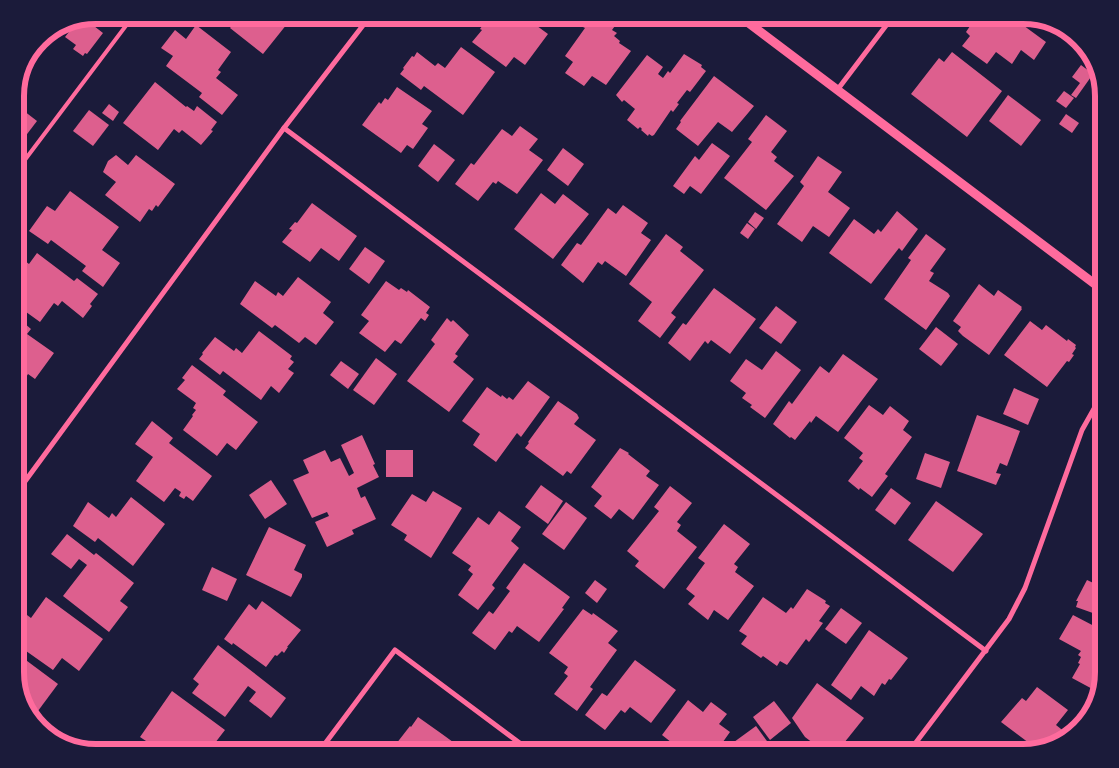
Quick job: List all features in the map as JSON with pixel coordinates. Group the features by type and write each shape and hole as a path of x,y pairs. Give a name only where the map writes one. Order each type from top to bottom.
{"street":[{"path":"24,483 284,128 364,24"},
{"path":"750,24 1095,284"},
{"path":"838,89 887,24"},
{"path":"284,128 986,651"},
{"path":"915,744 1010,620 1025,588 1082,430 1095,407"},
{"path":"325,744 395,650 521,744"}],"lane":[{"path":"24,161 127,24"}],"building":[{"path":"86,24 91,24 103,33 87,54 85,53 83,56 73,49 76,45 65,37 72,29"},
{"path":"233,24 287,24 263,54 230,28"},
{"path":"484,24 534,24 548,34 525,65 514,57 506,67 472,42 482,30 480,29"},
{"path":"585,24 616,24 612,30 617,33 614,36 620,41 619,43 631,51 606,85 592,76 584,86 565,73 573,62 565,56 585,28 583,27"},
{"path":"967,24 1021,24 1046,42 1034,60 1021,50 1012,64 996,52 987,64 962,46 970,36 966,32 970,26"},
{"path":"196,25 231,52 218,70 221,72 216,78 238,95 222,115 199,97 202,93 166,66 173,56 161,48 175,30 186,39"},
{"path":"461,47 495,72 463,115 424,86 421,90 400,74 412,56 414,57 417,52 435,66 438,63 445,68"},
{"path":"952,52 1002,91 967,137 911,94 939,58 944,62"},
{"path":"684,54 702,65 701,67 706,71 690,92 687,90 677,103 679,104 673,112 671,110 654,135 649,134 648,136 640,127 638,129 627,120 635,109 624,100 622,102 616,95 647,55 663,67 658,74 663,78 668,71 670,73"},
{"path":"1081,65 1092,75 1076,98 1071,95 1080,83 1072,77"},
{"path":"714,76 754,106 732,132 718,122 698,146 676,129"},
{"path":"155,82 186,107 194,111 197,106 217,122 211,130 213,131 201,145 182,130 179,133 174,129 158,150 123,123"},
{"path":"397,87 432,111 422,124 428,128 413,149 407,145 401,153 362,125 379,102 381,104 385,98 388,100"},
{"path":"1064,91 1074,98 1066,108 1056,101"},
{"path":"1008,95 1041,120 1021,146 989,121"},
{"path":"109,104 119,112 113,121 102,113"},
{"path":"89,110 109,125 93,146 73,131"},
{"path":"24,111 37,121 24,138"},
{"path":"1066,114 1079,123 1072,133 1059,124"},
{"path":"766,115 787,131 771,152 777,157 774,161 794,176 766,210 724,178 752,142 748,139"},
{"path":"520,126 538,139 529,150 543,160 517,194 498,181 496,184 493,182 478,201 455,184 471,163 474,165 502,129 512,136"},
{"path":"712,143 730,156 701,194 690,186 684,194 673,186 695,156 699,160"},
{"path":"434,144 455,160 438,182 418,166"},
{"path":"563,148 584,164 568,186 547,170"},
{"path":"116,155 128,165 136,155 175,184 158,207 156,205 152,211 149,209 140,222 105,195 116,182 103,172 108,161"},
{"path":"818,156 842,172 828,192 850,208 829,237 813,226 802,242 777,224 804,186 800,182"},
{"path":"70,191 119,227 102,250 120,263 103,287 82,271 86,266 51,240 48,244 29,231 47,206 55,211"},
{"path":"541,193 555,204 563,194 589,214 553,259 514,229"},
{"path":"312,203 357,236 339,261 321,248 310,262 282,242 292,230 289,229 295,222 297,223"},
{"path":"623,205 648,223 641,233 651,240 626,276 605,261 602,265 598,262 583,283 561,265 577,243 581,245 608,208 616,214"},
{"path":"897,211 918,229 902,251 899,248 871,284 829,253 854,219 874,234 878,229 881,232"},
{"path":"755,212 764,218 756,229 748,222"},
{"path":"747,223 755,229 748,239 740,233"},
{"path":"666,234 683,247 680,251 704,270 671,313 676,317 660,338 638,321 652,302 629,284"},
{"path":"926,234 946,249 930,271 934,273 929,281 950,296 926,330 884,299 911,260 908,258"},
{"path":"365,247 385,261 369,284 349,269"},
{"path":"37,253 74,281 77,278 98,294 83,318 62,301 58,306 54,303 40,322 24,310 24,260 29,264"},
{"path":"298,277 331,302 323,313 334,322 316,345 305,337 299,343 275,325 272,328 240,304 255,281 276,296 278,292 283,296"},
{"path":"386,281 399,290 401,288 407,292 408,290 430,307 426,313 429,315 425,321 421,318 401,344 395,340 385,352 359,333 369,321 361,315"},
{"path":"979,284 994,296 998,290 1022,307 989,355 963,336 958,331 961,327 953,321"},
{"path":"714,288 756,319 730,354 711,340 708,344 705,341 690,361 668,343 683,323 686,325"},
{"path":"776,306 797,322 781,344 759,328"},
{"path":"447,318 451,322 453,320 469,335 455,354 458,356 453,362 474,379 449,412 407,381 435,344 431,340"},
{"path":"1030,321 1042,330 1046,325 1067,341 1068,339 1076,345 1072,354 1074,355 1047,387 1004,355"},
{"path":"24,323 31,329 27,334 54,353 35,379 28,374 24,381"},
{"path":"936,327 958,344 941,366 919,349"},
{"path":"259,331 292,356 290,359 294,362 288,369 294,373 279,393 271,386 261,400 223,371 220,375 199,359 215,337 234,351 236,348 242,353"},
{"path":"776,351 801,370 765,418 750,407 752,405 742,398 746,393 730,381 746,359 762,370"},
{"path":"843,354 878,379 838,432 816,416 795,440 790,438 773,424 789,401 792,404 820,366 829,373"},
{"path":"376,358 397,374 374,405 353,390"},
{"path":"341,361 359,374 348,389 330,375"},
{"path":"192,365 226,391 223,395 258,422 236,450 227,443 217,456 183,430 196,410 193,408 196,403 177,389 185,380 182,378"},
{"path":"528,381 550,397 521,437 517,433 496,462 473,445 480,434 462,421 487,387 501,397 502,395 507,399 509,397 513,400"},
{"path":"1014,388 1039,399 1028,425 1003,414"},
{"path":"558,401 577,414 579,418 574,424 596,440 571,474 567,471 563,476 525,448"},
{"path":"869,405 883,415 890,406 909,421 903,430 912,437 885,474 888,476 872,497 848,481 863,461 859,458 863,453 844,438"},
{"path":"977,415 1020,431 1007,466 1000,463 996,473 1001,474 996,485 957,471"},
{"path":"152,421 173,438 169,443 212,476 193,501 186,496 184,499 179,496 181,492 175,488 164,502 136,481 153,457 135,444"},
{"path":"362,435 379,477 357,488 361,498 365,496 376,519 352,530 354,534 327,547 315,522 329,516 327,512 312,518 293,480 309,473 303,460 325,450 331,462 340,458 349,476 354,473 341,445"},
{"path":"620,448 629,453 650,471 646,476 659,485 633,520 619,509 611,519 594,506 602,496 591,487"},
{"path":"386,450 413,450 413,477 386,477"},
{"path":"925,453 950,462 941,488 916,479"},
{"path":"271,480 287,504 265,519 249,495"},
{"path":"541,485 563,501 548,524 525,507"},
{"path":"670,486 692,503 677,522 681,525 677,531 697,547 664,589 635,566 639,561 627,551 659,511 654,507"},
{"path":"891,488 911,503 895,525 875,510"},
{"path":"433,491 462,508 431,558 404,540 407,535 391,525 412,494 426,502"},
{"path":"131,497 165,524 133,566 98,538 95,542 73,526 88,502 109,518 112,513 116,517"},
{"path":"936,501 983,534 953,572 908,540"},
{"path":"566,502 587,518 564,550 542,534"},
{"path":"499,511 521,527 511,541 519,548 492,585 495,588 478,610 458,595 473,574 468,570 471,566 452,553 478,517 489,525"},
{"path":"724,524 750,544 734,564 738,567 735,572 754,586 728,620 714,610 708,620 688,604 695,596 686,589 705,563 698,558"},
{"path":"269,527 306,545 294,570 302,574 302,577 291,597 246,575"},
{"path":"67,534 94,555 96,553 134,583 120,601 128,607 109,632 63,596 87,565 79,559 71,569 51,554"},
{"path":"524,563 570,597 562,608 564,609 539,642 517,626 512,633 509,631 495,650 472,633 489,611 493,614 510,591 506,588"},
{"path":"212,567 237,579 227,601 202,590"},
{"path":"595,580 607,589 597,603 585,593"},
{"path":"1087,580 1095,584 1095,614 1076,607 1078,601 1076,601"},
{"path":"807,589 826,601 825,603 830,606 819,621 823,623 809,642 806,639 787,665 780,661 777,666 763,656 761,658 741,644 747,636 739,631 763,597 786,613 791,607 793,609"},
{"path":"46,597 103,639 79,671 62,658 53,670 24,650 24,639 27,635 24,634 24,613 31,618"},
{"path":"262,601 301,630 284,653 282,651 277,656 275,655 266,667 233,643 232,645 224,639 249,604 256,610"},
{"path":"841,608 862,623 846,644 825,629"},
{"path":"583,609 592,615 593,613 618,631 608,643 617,650 590,687 593,689 577,711 554,694 568,676 564,673 568,667 549,653"},
{"path":"1073,615 1095,626 1093,689 1072,678 1080,664 1078,663 1081,657 1078,655 1081,651 1059,639"},
{"path":"869,630 908,658 891,680 889,679 885,685 882,683 874,696 861,686 851,700 831,685"},
{"path":"218,645 286,698 271,718 249,701 256,692 248,686 225,717 192,693 199,684 193,679"},
{"path":"24,659 58,684 37,713 26,691"},
{"path":"635,660 676,690 651,723 630,707 625,713 621,710 605,730 585,715 602,693 607,696"},
{"path":"817,683 864,718 843,744 814,744 805,737 792,718"},
{"path":"1037,687 1068,710 1056,725 1064,731 1051,739 1030,744 1001,722 1022,698 1026,701"},
{"path":"172,691 225,730 214,744 150,744 140,737"},
{"path":"688,700 703,712 711,702 727,714 719,724 730,732 721,744 673,744 662,735"},
{"path":"774,701 791,723 770,740 753,717"},
{"path":"418,717 456,744 396,744"},
{"path":"756,726 769,744 735,744 734,742"}]}
